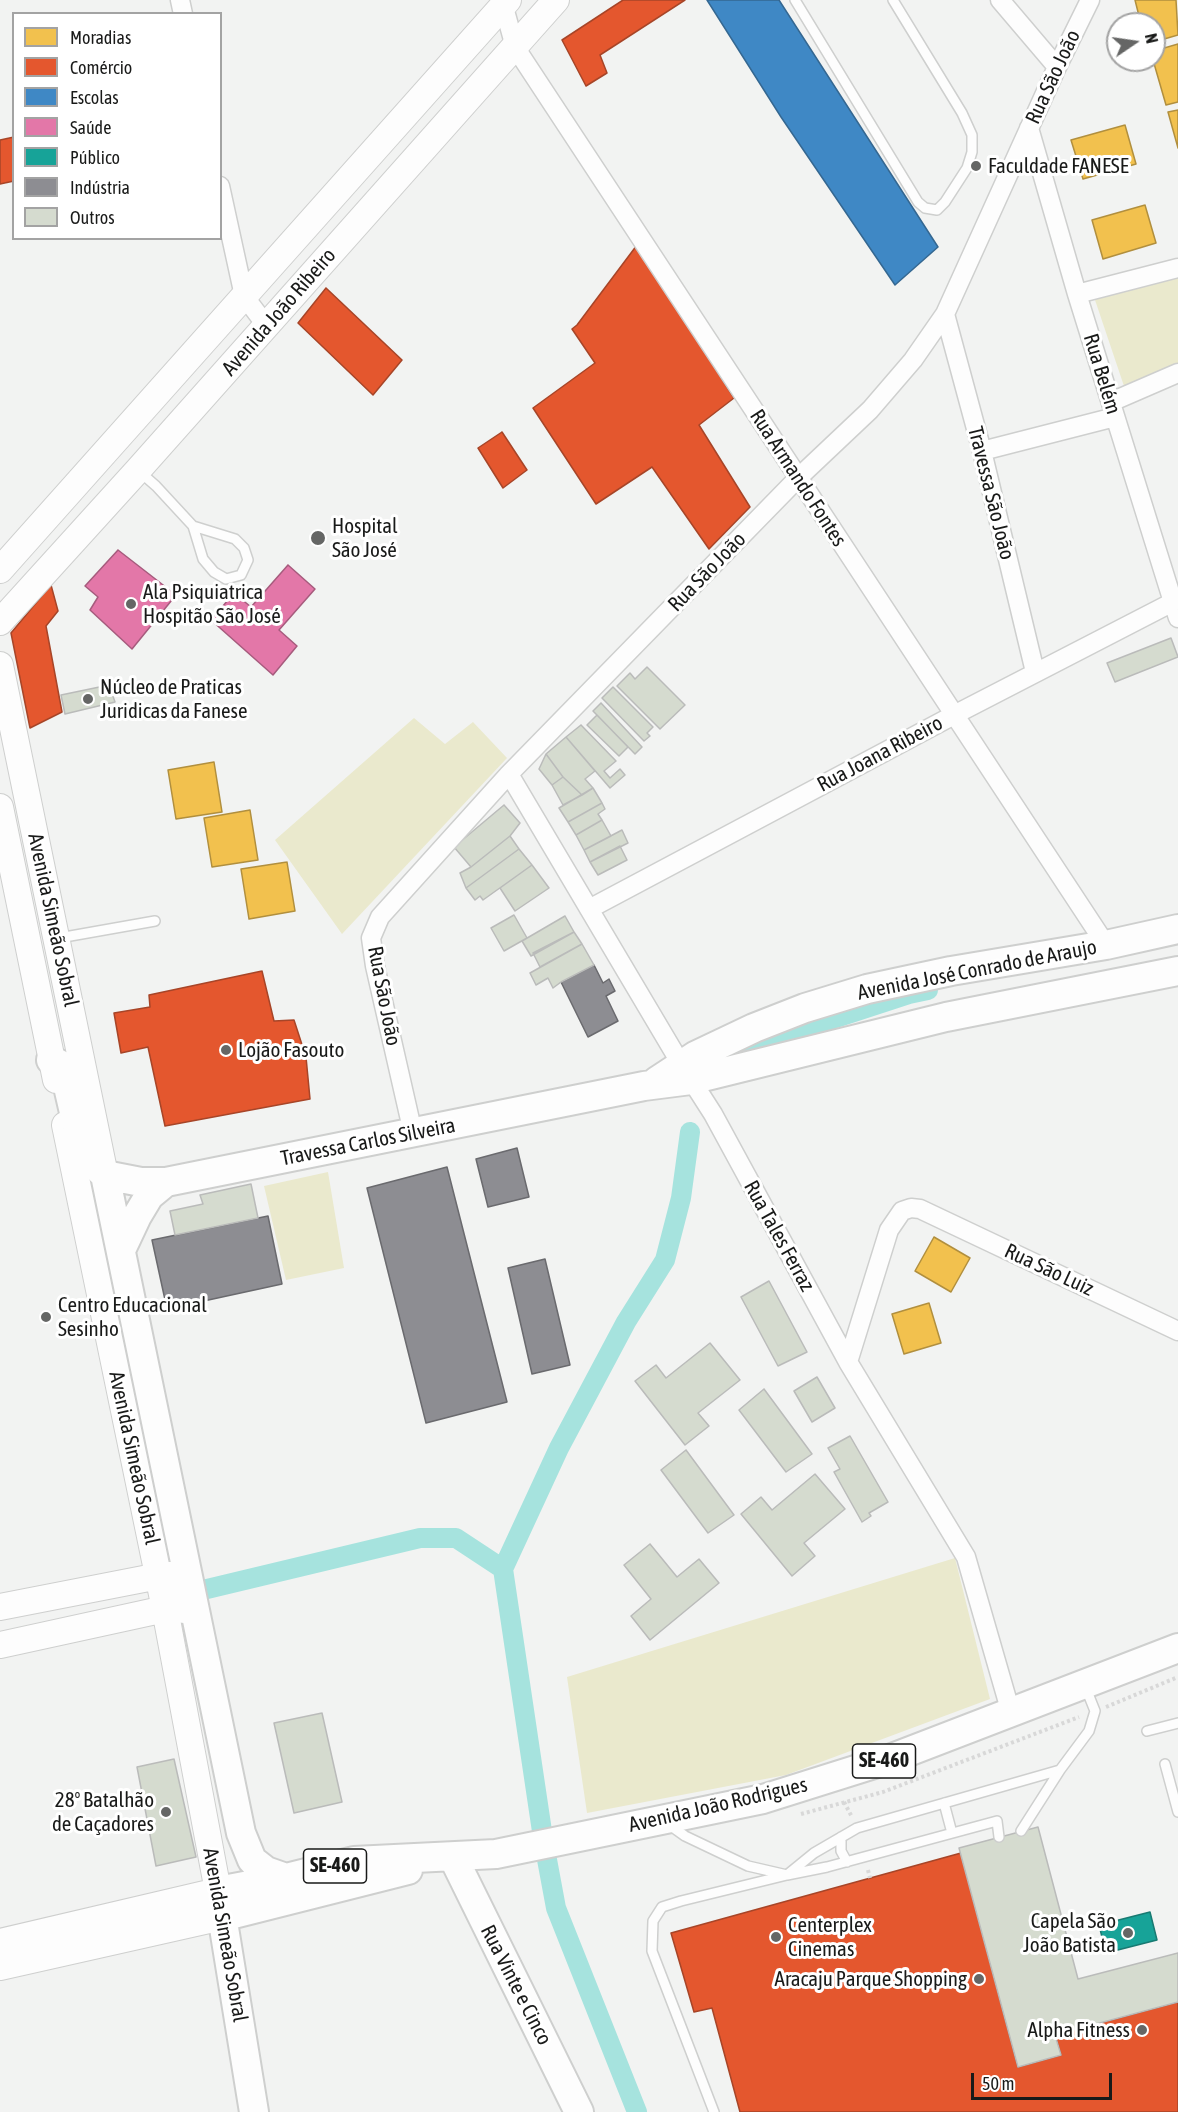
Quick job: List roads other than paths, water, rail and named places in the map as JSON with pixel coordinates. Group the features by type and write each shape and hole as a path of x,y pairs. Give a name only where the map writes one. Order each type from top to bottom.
{"main road":[{"name":"Avenida João Ribeiro","path":"0,622 556,0"},
{"name":"Avenida João Ribeiro","path":"0,570 505,2"},
{"name":"Avenida Simeão Sobral","path":"0,665 121,1250 176,1593 220,1904 254,2112"},
{"name":"Avenida Simeão Sobral","path":"0,807 51,1060 176,1593 215,1711 244,1844 252,1860 266,1871 285,1878"},
{"name":"Avenida José Conrado de Araujo","path":"686,1072 724,1041 805,1008 867,990 951,971 1106,945 1178,929"},
{"name":"Avenida José Conrado de Araujo","path":"686,1072 1178,971"},
{"path":"51,1060 61,1065 82,1146 89,1160 105,1175 131,1181 166,1182"},
{"name":"Travessa Carlos Silveira","path":"166,1182 651,1085 686,1072"},
{"path":"121,1250 149,1196 166,1182"},
{"path":"0,1607 176,1593"},
{"path":"0,1645 176,1593"},
{"name":"Avenida João Rodrigues","path":"453,1857 496,1854 763,1799 887,1760 1178,1648"},
{"path":"0,1942 220,1904 360,1883 453,1857"},
{"name":"SE-460","path":"220,1904 285,1878 354,1861 453,1857"},
{"name":"Rua Vinte e Cinco","path":"453,1857 579,2112"},
{"path":"0,1967 220,1904"}],"street":[{"path":"999,0 1057,67"},
{"name":"Rua São João","path":"413,1133 375,966 371,938 376,923 384,911 509,774 798,478 870,410 895,382 945,314 1057,67 1090,0"},
{"name":"Rua Armando Fontes","path":"505,2 514,47 1106,945"},
{"name":"Rua Belém","path":"1029,128 1077,294 1175,610"},
{"path":"222,195 244,296 266,325"},
{"path":"1077,294 1178,268"},
{"name":"Travessa São João","path":"945,314 982,451 1035,672"},
{"path":"982,451 1113,409 1178,373"},
{"name":"Rua Joana Ribeiro","path":"589,909 1035,672 1175,610"},
{"name":"Rua Tales Ferraz","path":"509,774 713,1114 848,1362 966,1557 1011,1713"},
{"name":"Rua São Luiz","path":"848,1362 889,1230 902,1211 911,1208 920,1209 1178,1331"}],"lane":[{"path":"795,0 918,202 926,208 937,210 945,202 967,168 971,159 972,135 963,113 892,0"},
{"path":"138,470 193,526 202,559 214,572 226,579 241,575 248,560 244,548 235,539 193,526"},
{"path":"56,938 156,921"},
{"path":"1022,1831 1060,1770 1089,1731 1095,1711 1084,1684"},
{"path":"1146,1731 1178,1723"},
{"path":"1165,1764 1178,1812"},
{"path":"788,1875 814,1854 857,1827 1060,1770"},
{"path":"944,1803 952,1833"},
{"path":"662,1820 685,1836 748,1866 788,1875"},
{"path":"714,2112 652,1951 653,1921 662,1907 848,1862 997,1821 999,1837"},
{"path":"842,1837 841,1851 848,1862"}],"waterway":[{"path":"747,1047 909,994 928,990"},
{"path":"637,2112 556,1908 543,1838 503,1569 559,1448 626,1322 665,1260 681,1198 690,1132"},
{"path":"182,1595 420,1538 456,1538 503,1569"}],"place":[{"name":"Faculdade FANESE","path":"976,166"},
{"name":"Hospital São José","path":"318,538"},
{"name":"Ala Psiquiatrica Hospitão São José","path":"131,604"},
{"name":"Núcleo de Praticas Juridicas da Fanese","path":"88,699"},
{"name":"Lojão Fasouto","path":"226,1050"},
{"name":"Centro Educacional Sesinho","path":"46,1317"},
{"name":"28º Batalhão de Caçadores","path":"166,1812"},
{"name":"Capela São João Batista","path":"1128,1933"},
{"name":"Centerplex Cinemas","path":"776,1937"},
{"name":"Aracaju Parque Shopping","path":"979,1979"},
{"name":"Alpha Fitness","path":"1142,2030"}]}
